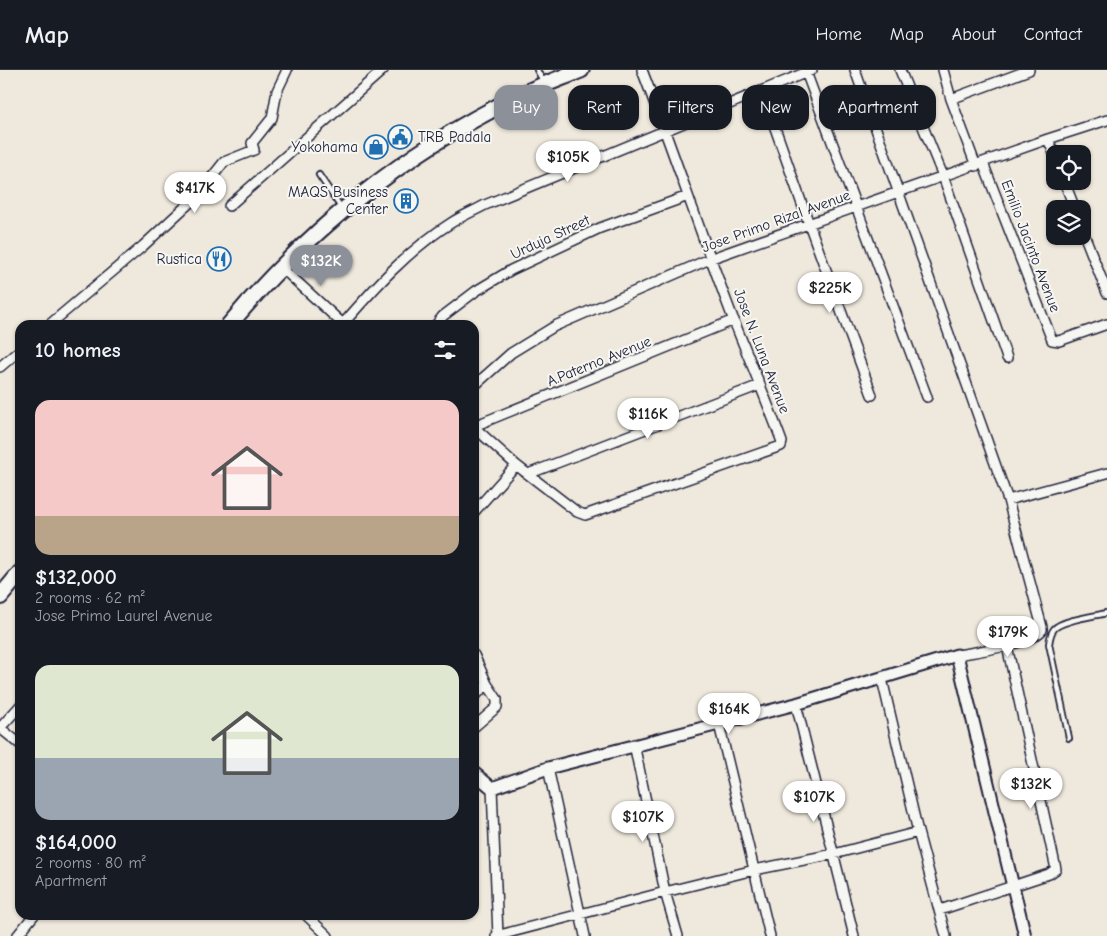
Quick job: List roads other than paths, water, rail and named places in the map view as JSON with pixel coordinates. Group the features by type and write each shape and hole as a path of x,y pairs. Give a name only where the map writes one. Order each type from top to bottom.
{"highway":[{"path":"544,85 581,70"},
{"path":"234,320 282,268 343,211 372,188 442,140 494,110"},
{"path":"0,597 15,579"}],"street":[{"path":"56,320 157,234 197,196 224,162 254,150 252,143 272,118 278,91 287,70"},
{"path":"229,206 383,70"},
{"name":"Jose N. Luna Avenue","path":"642,70 649,88"},
{"path":"492,788 548,768 634,744 796,704 957,655 1007,646 1036,636 1042,630 1008,500 855,70"},
{"path":"900,70 943,176 1007,358"},
{"name":"Emilio Jacinto Avenue","path":"942,70 951,100 980,164 1052,340 1059,341 1107,324"},
{"path":"951,100 1029,70"},
{"path":"776,85 809,71 927,397"},
{"name":"Jose Primo Rizal Avenue","path":"479,382 511,353 555,326 712,258 1048,139 1107,120"},
{"path":"347,320 392,269 420,245 452,222 485,205 665,130"},
{"name":"Jose N. Luna Avenue","path":"528,474 577,512 585,515 781,446 782,442 734,320 665,130"},
{"path":"776,130 872,395"},
{"path":"1048,139 1050,145"},
{"name":"Urduja Street","path":"440,320 476,291 511,270 600,228 688,196"},
{"path":"1088,245 1107,293"},
{"path":"282,268 338,320"},
{"name":"A.Paterno Avenue","path":"479,425 734,320"},
{"path":"0,367 15,354"},
{"path":"479,432 528,474 760,385"},
{"path":"479,506 516,465"},
{"path":"1008,500 1107,473"},
{"path":"940,910 1049,874 1056,869 1007,646"},
{"path":"957,655 1026,936"},
{"path":"479,666 498,703 497,707 479,723"},
{"path":"882,679 918,832 946,936"},
{"path":"479,693 487,684"},
{"path":"796,704 854,936"},
{"path":"15,713 1,731 15,741"},
{"path":"720,724 770,936"},
{"path":"634,744 665,892 678,936"},
{"path":"548,768 585,936"},
{"path":"479,777 492,788 497,936 754,870 834,854 918,832"},
{"path":"17,936 30,920"},
{"path":"311,920 328,936"}],"lane":[{"path":"537,70 544,85"},
{"path":"319,175 343,211"},
{"path":"1069,738 1049,644 1051,634 1055,628 1062,624 1107,613"}],"place":[{"name":"TRB Padala","path":"400,137"},
{"name":"Yokohama","path":"376,147"},
{"name":"MAQS Business Center","path":"406,201"},
{"name":"Rustica","path":"219,259"}]}
